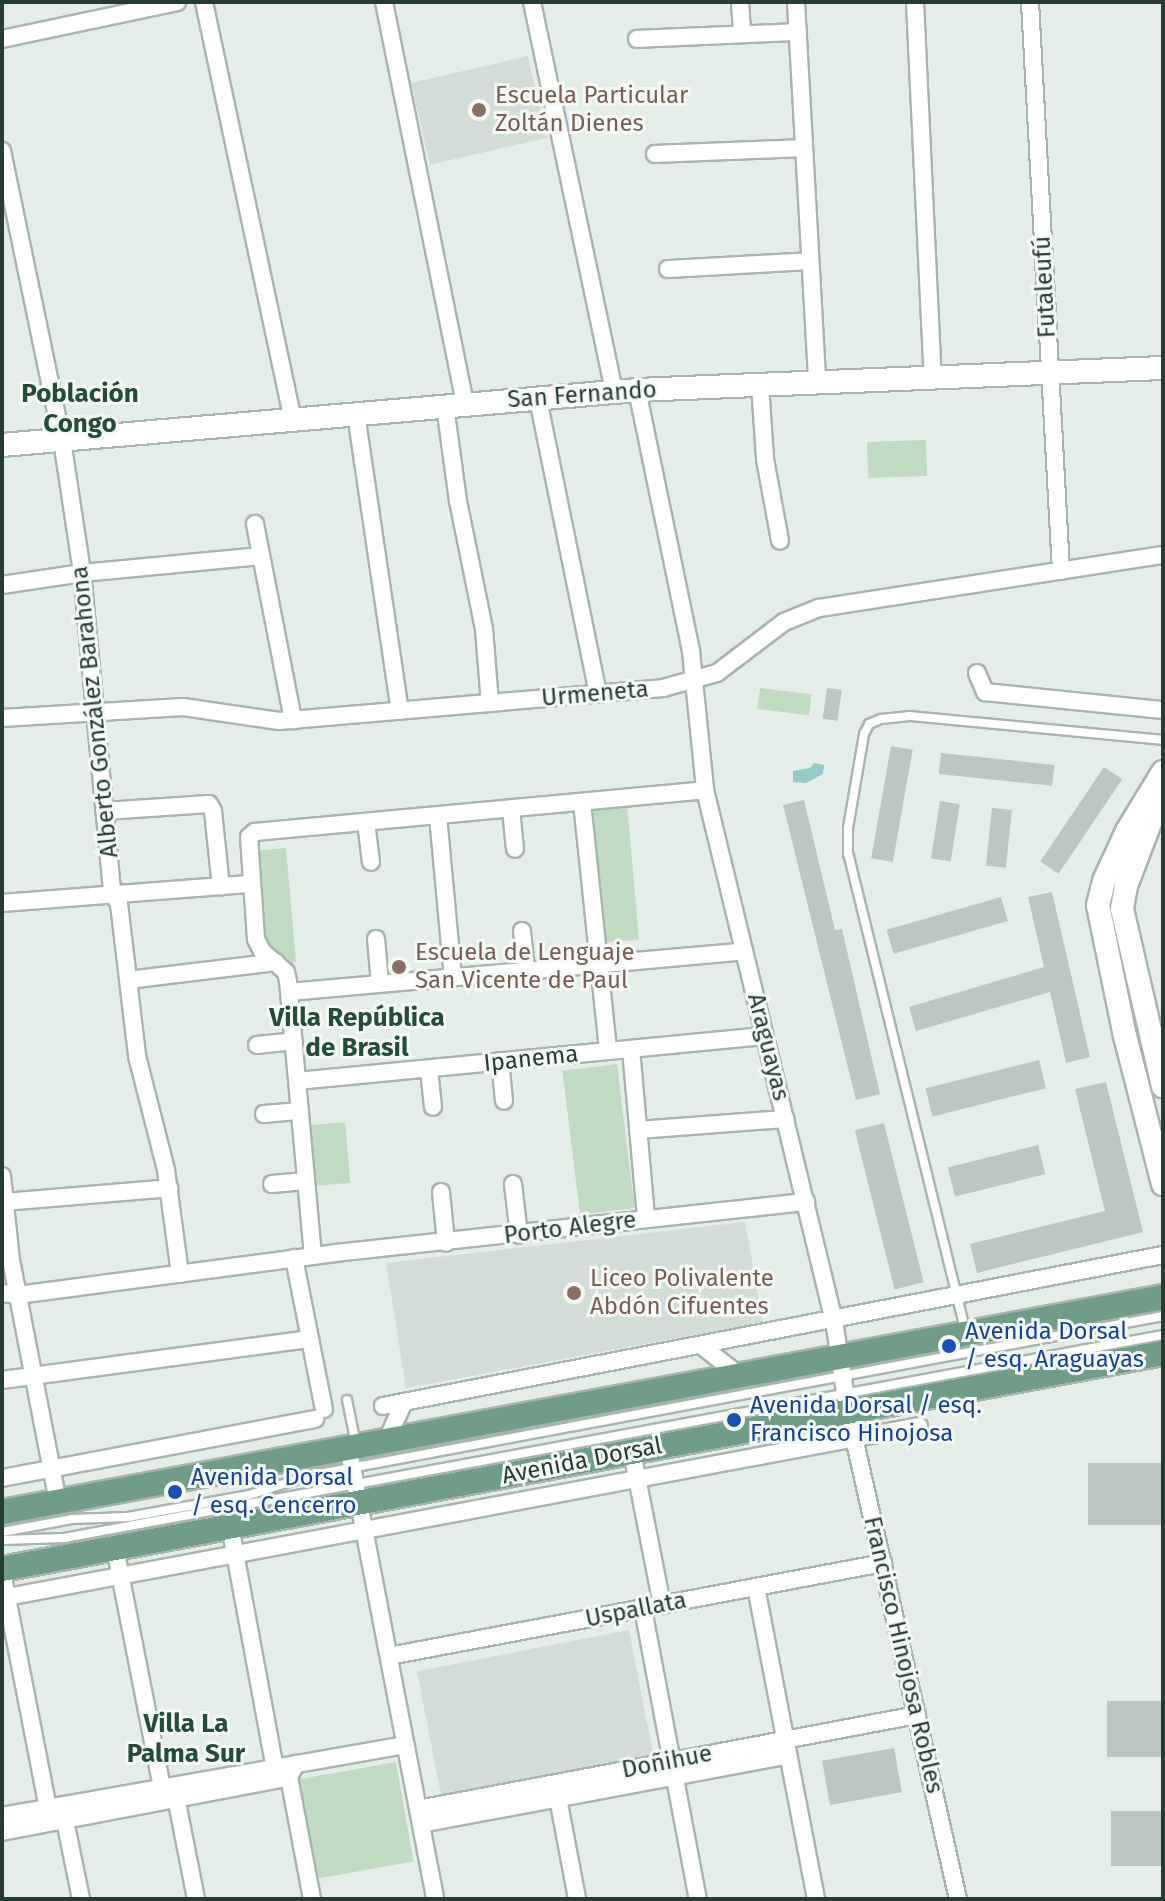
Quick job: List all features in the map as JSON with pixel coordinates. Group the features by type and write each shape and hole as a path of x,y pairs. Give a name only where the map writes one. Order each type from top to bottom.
{"main road":[{"name":"Avenida Dorsal","path":"2,1512 58,1502 355,1471 632,1452 845,1384 967,1334 1163,1297"},
{"name":"Avenida Dorsal","path":"2,1570 230,1526 355,1471 385,1444 740,1376 845,1384 1163,1353"}],"street":[{"path":"2,39 177,2"},
{"path":"204,2 293,420"},
{"path":"384,2 455,406 458,501 484,629 490,703"},
{"name":"Araguayas","path":"532,2 691,651 705,790 806,1202 834,1321 845,1384"},
{"path":"740,2 742,34"},
{"path":"796,2 817,382"},
{"path":"915,2 933,377"},
{"name":"Futaleufú","path":"1030,2 1061,571"},
{"path":"637,39 798,32"},
{"path":"655,154 804,148"},
{"name":"Alberto González Barahona","path":"2,151 62,440 82,573 112,892 119,904 137,1056 169,1188 180,1274"},
{"path":"668,269 810,261"},
{"name":"San Fernando","path":"2,445 625,391 1163,368"},
{"path":"760,385 765,459 780,541"},
{"path":"538,399 598,693"},
{"path":"356,414 400,711"},
{"path":"255,524 293,720"},
{"name":"Urmeneta","path":"2,718 183,707 252,719 293,720 692,682 729,666 773,629 806,612 1163,555"},
{"path":"2,585 82,573 261,556"},
{"path":"977,673 985,692 1163,710"},
{"path":"1163,772 1127,831 1104,881 1098,905 1125,1036 1163,1184"},
{"path":"1163,789 1126,886 1122,909 1163,1086"},
{"path":"313,1256 289,992 286,972 258,946 247,841 251,834 705,790"},
{"path":"582,802 608,1051"},
{"path":"105,811 209,804 213,811 221,887"},
{"path":"511,809 515,849"},
{"path":"438,816 453,977"},
{"path":"366,822 371,862"},
{"path":"2,903 112,892 251,884"},
{"path":"522,931 526,970"},
{"path":"376,939 380,983"},
{"path":"289,992 744,951"},
{"path":"128,980 276,962"},
{"path":"1125,1036 1148,1029"},
{"name":"Ipanema","path":"297,1081 764,1036"},
{"path":"257,1045 294,1041"},
{"path":"631,1049 646,1218"},
{"path":"500,1061 504,1101"},
{"path":"429,1069 433,1107"},
{"path":"264,1114 300,1111"},
{"path":"638,1130 786,1119"},
{"path":"2,1176 10,1294 33,1374 58,1502"},
{"path":"272,1184 306,1181"},
{"path":"513,1184 519,1235"},
{"path":"4,1202 169,1188"},
{"path":"441,1192 446,1243"},
{"name":"Porto Alegre","path":"10,1294 335,1253 806,1202"},
{"path":"383,1406 1163,1255"},
{"path":"2,1478 320,1414 310,1339 294,1258"},
{"path":"2,1380 310,1339"},
{"path":"702,1346 740,1376"},
{"name":"Francisco Hinojosa Robles","path":"845,1384 854,1439 958,1899"},
{"path":"385,1444 404,1402"},
{"name":"Avenida Dorsal","path":"4,1597 919,1426"},
{"path":"632,1452 662,1605"},
{"path":"355,1471 435,1899"},
{"path":"230,1526 287,1770 312,1899"},
{"path":"115,1548 196,1899"},
{"name":"Uspallata","path":"389,1656 883,1563"},
{"path":"2,1570 4,1597 81,1899"},
{"path":"756,1587 816,1899"},
{"path":"643,1609 698,1899"},
{"name":"Doñihue","path":"419,1816 787,1747 917,1715"},
{"path":"2,1816 58,1811 406,1745"},
{"name":"Doñihue","path":"419,1816 558,1798 673,1769"},
{"path":"558,1798 577,1899"},
{"path":"2,1832 58,1811"}],"lane":[{"path":"967,1334 848,854 848,828 864,734 869,724 881,719 910,716 1163,740"},
{"path":"2,1532 72,1519 128,1517 249,1495 308,1476 355,1471 845,1384 1163,1316"},
{"path":"2,1540 64,1538 355,1471 845,1384 1163,1335"},
{"path":"347,1400 355,1471"}],"shaded area":[{"name":"Escuela Particular Zoltán Dienes","path":"528,56 547,138 430,165 411,83"},
{"name":"Liceo Polivalente Abdón Cifuentes","path":"745,1222 763,1322 406,1388 386,1263"},
{"path":"629,1630 654,1759 442,1800 417,1671"}],"green space":[{"path":"926,440 927,476 868,478 867,442"},
{"path":"760,688 812,694 809,715 757,709"},
{"path":"627,803 639,939 605,942 593,806"},
{"path":"286,848 296,963 265,965 255,851"},
{"path":"617,1064 635,1208 580,1215 562,1071"},
{"path":"345,1122 350,1183 314,1186 309,1125"},
{"path":"396,1762 414,1861 316,1879 299,1779"}],"water":[{"path":"814,763 824,765 823,774 806,783 793,782 793,771 810,768"}],"building":[{"path":"827,688 842,690 838,721 823,719"},
{"path":"891,746 913,750 893,862 871,858"},
{"path":"941,753 1054,765 1052,786 939,774"},
{"path":"1104,767 1122,779 1058,874 1040,862"},
{"path":"804,800 835,930 842,929 880,1094 856,1100 783,805"},
{"path":"940,801 960,804 951,861 931,858"},
{"path":"992,808 1012,810 1006,868 986,866"},
{"path":"1052,892 1090,1057 1066,1063 1050,992 916,1031 909,1007 1044,967 1028,897"},
{"path":"1001,897 1008,921 894,954 887,930"},
{"path":"1039,1060 1046,1088 932,1116 925,1088"},
{"path":"1106,1082 1143,1232 977,1273 970,1244 1105,1211 1075,1089"},
{"path":"884,1123 924,1282 895,1289 855,1130"},
{"path":"1038,1145 1045,1174 955,1197 948,1167"},
{"path":"1088,1463 1163,1463 1163,1525 1088,1525"},
{"path":"1107,1701 1163,1701 1163,1757 1107,1757"},
{"path":"894,1748 902,1792 830,1805 822,1761"},
{"path":"1111,1811 1163,1811 1163,1866 1111,1866"}],"place":[{"name":"Escuela Particular Zoltán Dienes","path":"479,110"},
{"name":"Escuela de Lenguaje San Vicente de Paul","path":"399,967"},
{"name":"Liceo Polivalente Abdón Cifuentes","path":"574,1293"},
{"name":"Avenida Dorsal / esq. Araguayas","path":"949,1346"},
{"name":"Avenida Dorsal / esq. Francisco Hinojosa","path":"734,1420"},
{"name":"Avenida Dorsal / esq. Cencerro","path":"175,1492"}],"district":[{"name":"Población Congo","path":"80,409"},
{"name":"Villa República de Brasil","path":"357,1033"},
{"name":"Villa La Palma Sur","path":"186,1739"}]}
